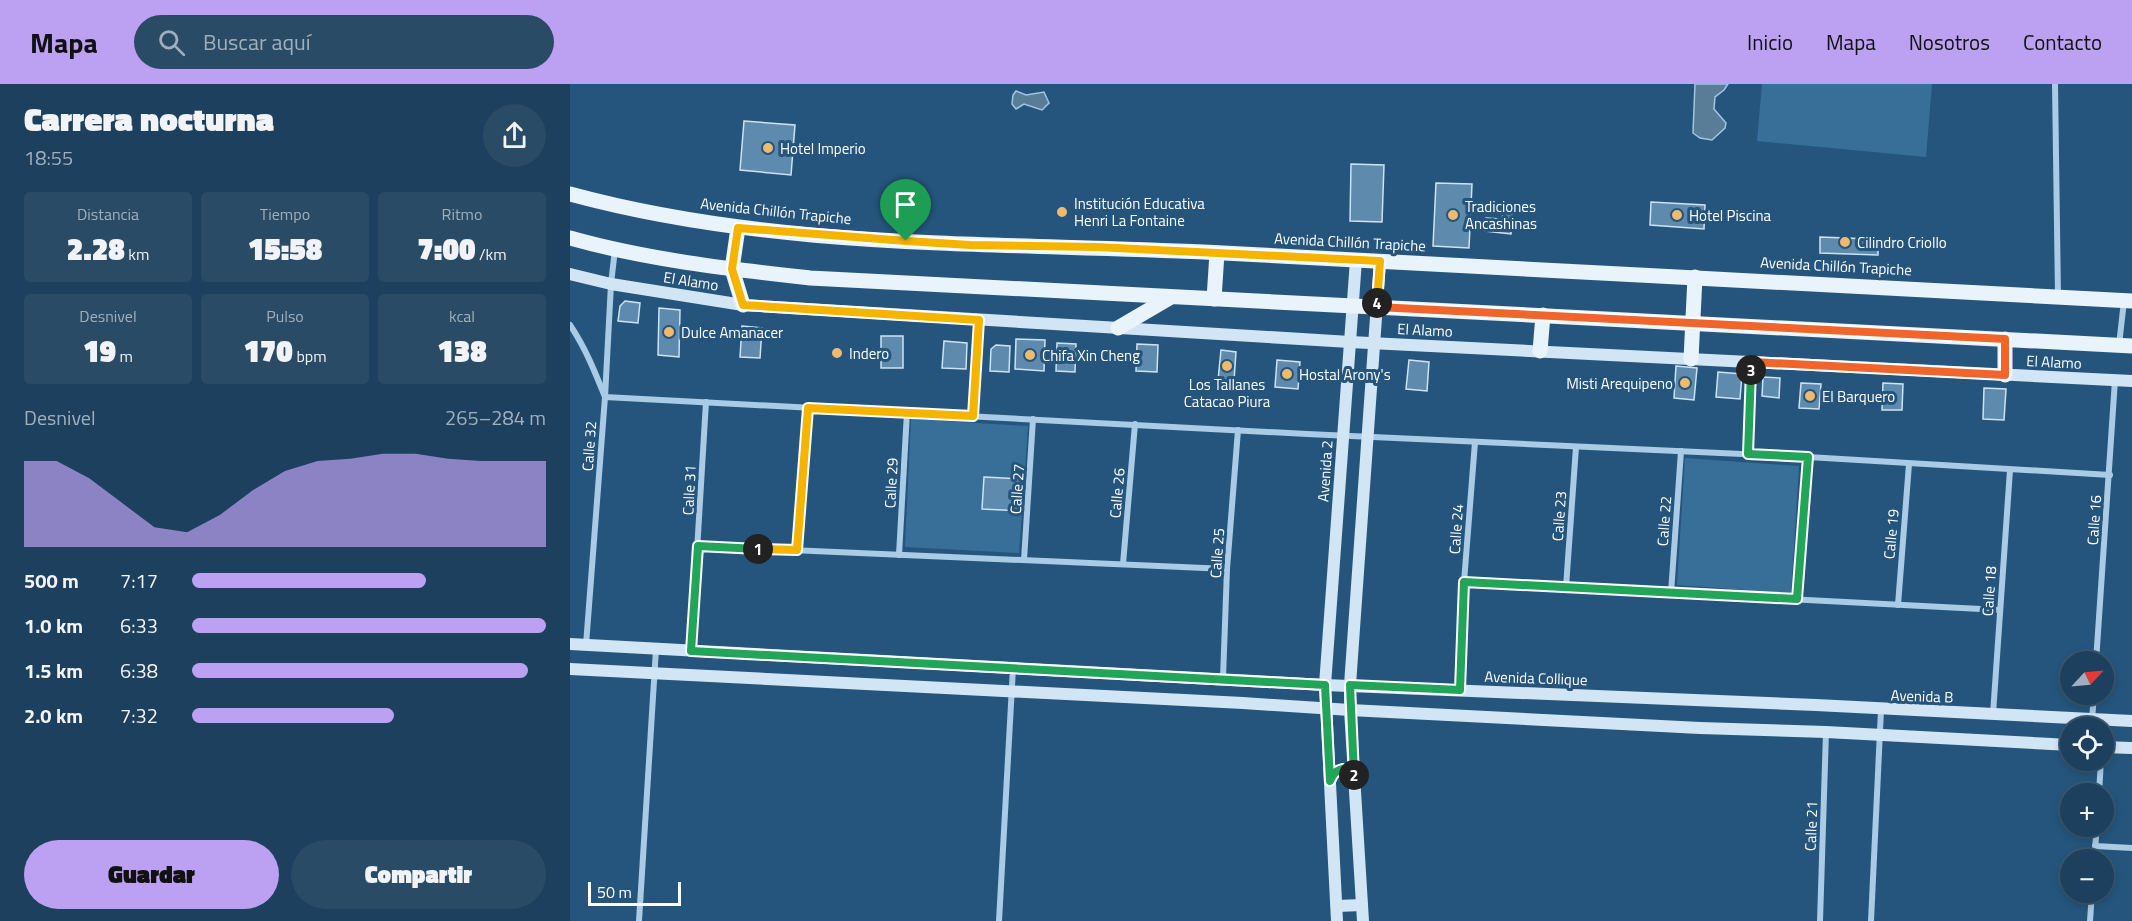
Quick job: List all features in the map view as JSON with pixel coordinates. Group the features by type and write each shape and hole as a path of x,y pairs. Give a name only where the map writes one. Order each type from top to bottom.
{"main road":[{"name":"Avenida Chillón Trapiche","path":"570,194 660,216 738,228 970,245 1096,247 2128,301"},
{"path":"738,228 732,269 743,305"},
{"path":"570,238 615,249 732,269 810,278 2126,346"},
{"path":"1214,299 1217,253"},
{"path":"1691,358 1695,277"},
{"path":"1118,328 1171,297"},
{"path":"1540,351 1543,315"},
{"path":"2005,339 2005,375"}],"street":[{"path":"2055,84 2058,297"},
{"name":"Calle 32","path":"586,645 615,249"},
{"name":"Avenida 2","path":"1337,921 1325,685 1356,260"},
{"path":"1363,921 1350,685 1380,261"},
{"name":"El Alamo","path":"570,274 611,284 743,305 1350,342 2132,381"},
{"path":"2126,346 2128,301"},
{"path":"973,416 979,320"},
{"path":"570,325 592,364 605,397 1808,457 2110,475"},
{"path":"1748,454 1752,362"},
{"name":"Calle 16","path":"2097,651 2115,380"},
{"name":"Calle 31","path":"691,651 706,402"},
{"path":"797,550 808,408"},
{"name":"Calle 29","path":"899,555 907,412"},
{"name":"Calle 27","path":"1024,560 1033,419"},
{"name":"Calle 26","path":"1124,564 1135,424"},
{"name":"Calle 25","path":"1223,678 1227,569 1238,430"},
{"name":"Calle 24","path":"1460,690 1464,582 1475,442"},
{"name":"Calle 23","path":"1566,587 1576,447"},
{"name":"Calle 22","path":"1671,593 1681,451"},
{"path":"1797,599 1808,457"},
{"name":"Calle 19","path":"1898,604 1909,464"},
{"name":"Calle 18","path":"1993,714 2010,470"},
{"path":"698,546 1227,569"},
{"path":"1464,582 2000,610"},
{"name":"Avenida Collique","path":"570,644 1325,685 1711,701"},
{"path":"639,921 656,649"},
{"path":"999,921 1014,668"},
{"path":"570,669 2060,744"},
{"name":"Avenida B","path":"1711,701 2060,718"},
{"path":"1871,921 1881,710"},
{"name":"Avenida B","path":"2114,721 2132,722"},
{"name":"Calle 21","path":"1820,921 1826,732"},
{"path":"2114,747 2132,748"},
{"path":"1330,781 1333,774 1343,769 1354,776"},
{"path":"2095,849 2096,837"},
{"path":"2095,846 2132,848"},
{"path":"2090,921 2091,903"},
{"path":"1337,906 1362,905"}],"shaded area":[{"path":"1695,84 1728,84 1715,97 1714,109 1726,123 1725,128 1712,140 1700,138 1693,133"},
{"path":"1762,84 1932,84 1926,157 1757,141"},
{"path":"1016,91 1026,95 1044,92 1049,103 1042,110 1024,104 1016,109 1012,104"},
{"path":"911,419 1028,426 1019,553 905,547"},
{"path":"1685,458 1799,466 1791,593 1677,585"}],"building":[{"name":"Hotel Imperio","path":"744,121 795,125 791,175 740,170"},
{"path":"1351,164 1384,165 1382,222 1350,221"},
{"name":"Tradiciones Ancashinas","path":"1436,183 1472,184 1469,248 1433,246"},
{"name":"Hotel Piscina","path":"1651,202 1705,205 1704,229 1650,225"},
{"path":"1503,213 1512,213 1511,234 1485,231 1486,218 1502,219"},
{"name":"Cilindro Criollo","path":"1820,237 1871,239 1870,246 1878,246 1878,255 1820,253"},
{"path":"625,301 640,303 638,323 618,321 620,306"},
{"name":"Dulce Amanacer","path":"659,308 680,310 679,357 658,355"},
{"path":"742,326 762,328 760,358 740,357"},
{"path":"881,336 903,336 903,368 881,368"},
{"name":"Chifa Xin Cheng","path":"1016,339 1045,340 1044,371 1015,369"},
{"path":"944,341 967,343 966,369 942,368"},
{"path":"1057,343 1076,344 1075,372 1056,371"},
{"path":"1137,344 1158,345 1157,372 1136,371"},
{"path":"996,345 1010,346 1009,372 990,371 991,349"},
{"name":"Los Tallanes Catacao Piura","path":"1221,350 1236,352 1234,381 1218,380"},
{"name":"Hostal Arony's","path":"1277,360 1300,362 1298,389 1275,387"},
{"path":"1409,360 1429,362 1427,391 1406,389"},
{"name":"Misti Arequipeno","path":"1676,366 1697,368 1694,400 1674,398"},
{"path":"1718,372 1742,374 1740,399 1716,397"},
{"path":"1763,377 1780,378 1779,398 1762,396"},
{"name":"El Barquero","path":"1801,383 1821,384 1819,409 1799,408"},
{"path":"1883,383 1903,384 1902,410 1882,410"},
{"path":"1984,388 2006,389 2004,420 1983,419"},
{"path":"984,477 1023,479 1021,511 982,509"}],"place":[{"name":"Hotel Imperio","path":"768,148"},
{"name":"Institución Educativa Henri La Fontaine","path":"1062,212"},
{"name":"Tradiciones Ancashinas","path":"1453,215"},
{"name":"Hotel Piscina","path":"1677,215"},
{"name":"Cilindro Criollo","path":"1845,242"},
{"name":"Dulce Amanacer","path":"669,332"},
{"name":"Indero","path":"837,353"},
{"name":"Chifa Xin Cheng","path":"1030,355"},
{"name":"Los Tallanes Catacao Piura","path":"1227,366"},
{"name":"Hostal Arony's","path":"1287,374"},
{"name":"Misti Arequipeno","path":"1685,383"},
{"name":"El Barquero","path":"1810,396"}],"route":[{"path":"738,228 906,241 970,245 1096,247 1380,261 1377,307 2005,339 2005,375 1752,362 1748,454 1808,457 1797,599 1464,582 1460,690 1350,685 1354,776 1349,771 1338,770 1330,781 1325,685 691,651 698,546 797,550 808,408 973,416 979,320 743,305 732,269 738,228"}]}
